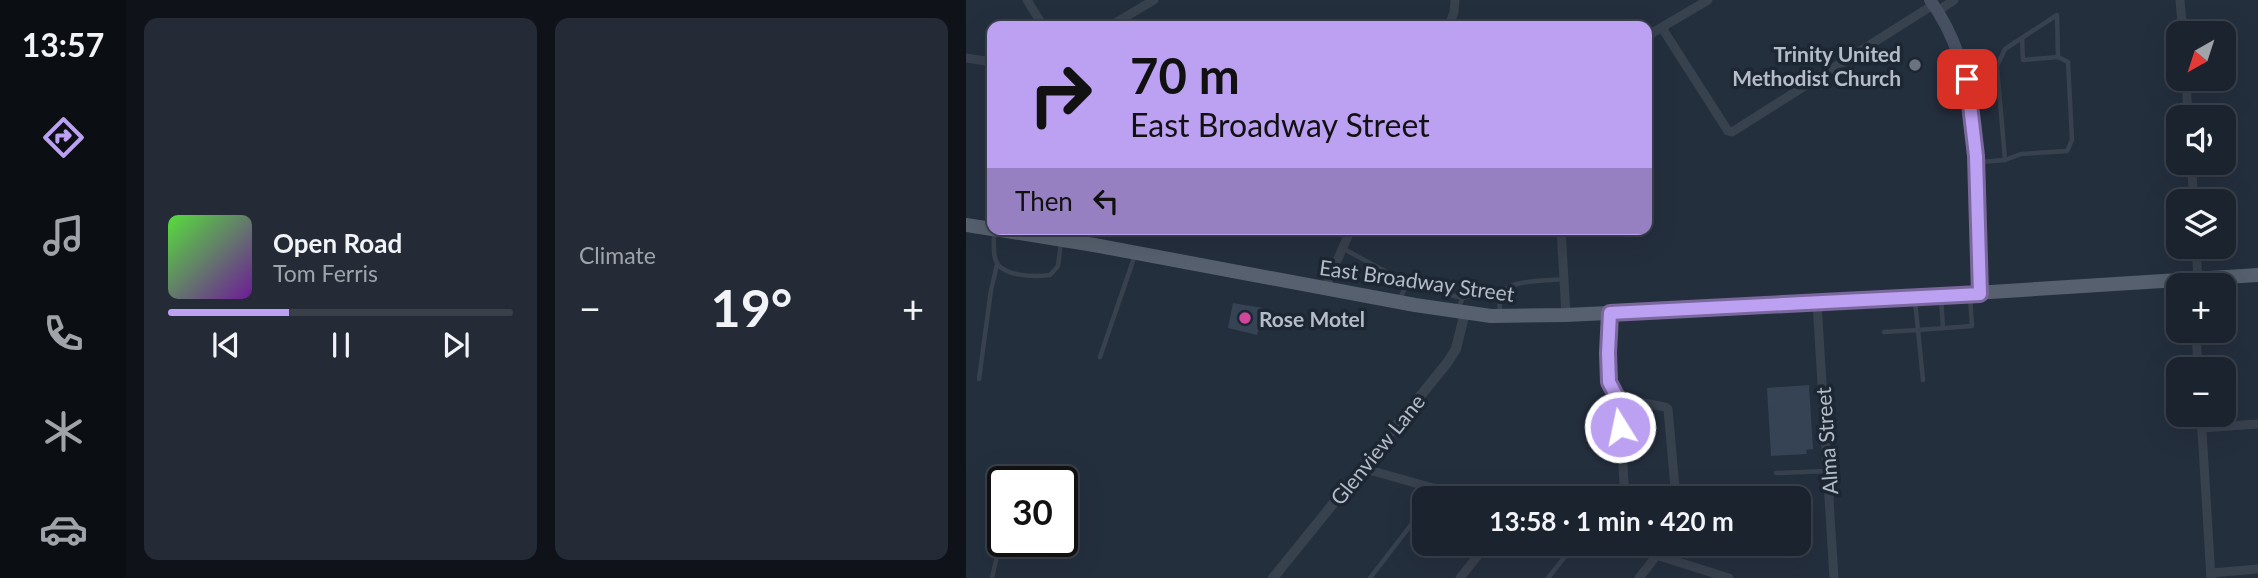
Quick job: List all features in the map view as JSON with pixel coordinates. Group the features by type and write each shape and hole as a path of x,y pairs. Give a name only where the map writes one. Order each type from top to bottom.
{"main road":[{"path":"1934,5 1957,48 1975,133 1975,294"},
{"name":"East Broadway Street","path":"966,225 987,228"},
{"name":"East Broadway Street","path":"1047,235 1062,240 1325,288 1402,295 1500,316 1817,303 2166,283"},
{"name":"East Broadway Street","path":"2236,277 2258,275"}],"street":[{"path":"1027,0 1040,21"},
{"path":"1118,21 1154,0"},
{"path":"1450,21 1455,0"},
{"path":"1652,33 1708,0"},
{"path":"1662,27 1728,131 1732,132 1934,5 1954,0"},
{"path":"2180,0 2182,21"},
{"path":"966,58 987,61"},
{"path":"1325,288 1348,235"},
{"path":"1561,235 1566,315"},
{"name":"Alma Street","path":"1817,303 1834,578"},
{"name":"Glenview Lane","path":"1273,578 1447,363 1456,349 1462,307"},
{"path":"1610,313 1609,382 1619,401 1624,486"},
{"path":"1619,401 1644,402 1668,409 1675,486"},
{"path":"2258,424 2202,428 2211,575 2258,569"},
{"path":"1362,468 1427,486"},
{"path":"1460,578 1477,556"},
{"path":"1639,578 1656,556"},
{"path":"1660,556 1729,578"}],"lane":[{"path":"2004,160 1997,66 2005,49 2057,15 2058,57"},
{"path":"1977,162 2067,151 2072,140 2068,62 2058,57 2023,60 2022,38"},
{"path":"1964,71 1997,66"},
{"path":"993,235 998,264 1012,272 1039,276 1050,275 1058,266 1062,240"},
{"path":"1342,248 1394,276 1402,295"},
{"path":"1100,357 1135,253"},
{"path":"979,379 998,264"},
{"path":"1500,316 1500,297 1506,287 1564,279"},
{"path":"1884,332 1972,326 1975,294"},
{"path":"1462,307 1471,296 1500,297"},
{"path":"1941,296 1943,328"},
{"path":"1915,298 1923,380"},
{"path":"1776,473 1828,471"},
{"path":"1370,578 1412,524"},
{"path":"1548,578 1565,556"},
{"path":"992,578 997,557"}],"building":[{"name":"Rose Motel","path":"1233,303 1263,308 1257,335 1228,328"},
{"path":"1809,385 1813,449 1806,450 1807,454 1771,456 1767,388"}],"place":[{"name":"Trinity United Methodist Church","path":"1915,65"},
{"name":"Rose Motel","path":"1245,318"}],"route":[{"path":"1620,427 1619,401 1609,382 1610,313 1980,294 1975,133 1967,79"}]}
